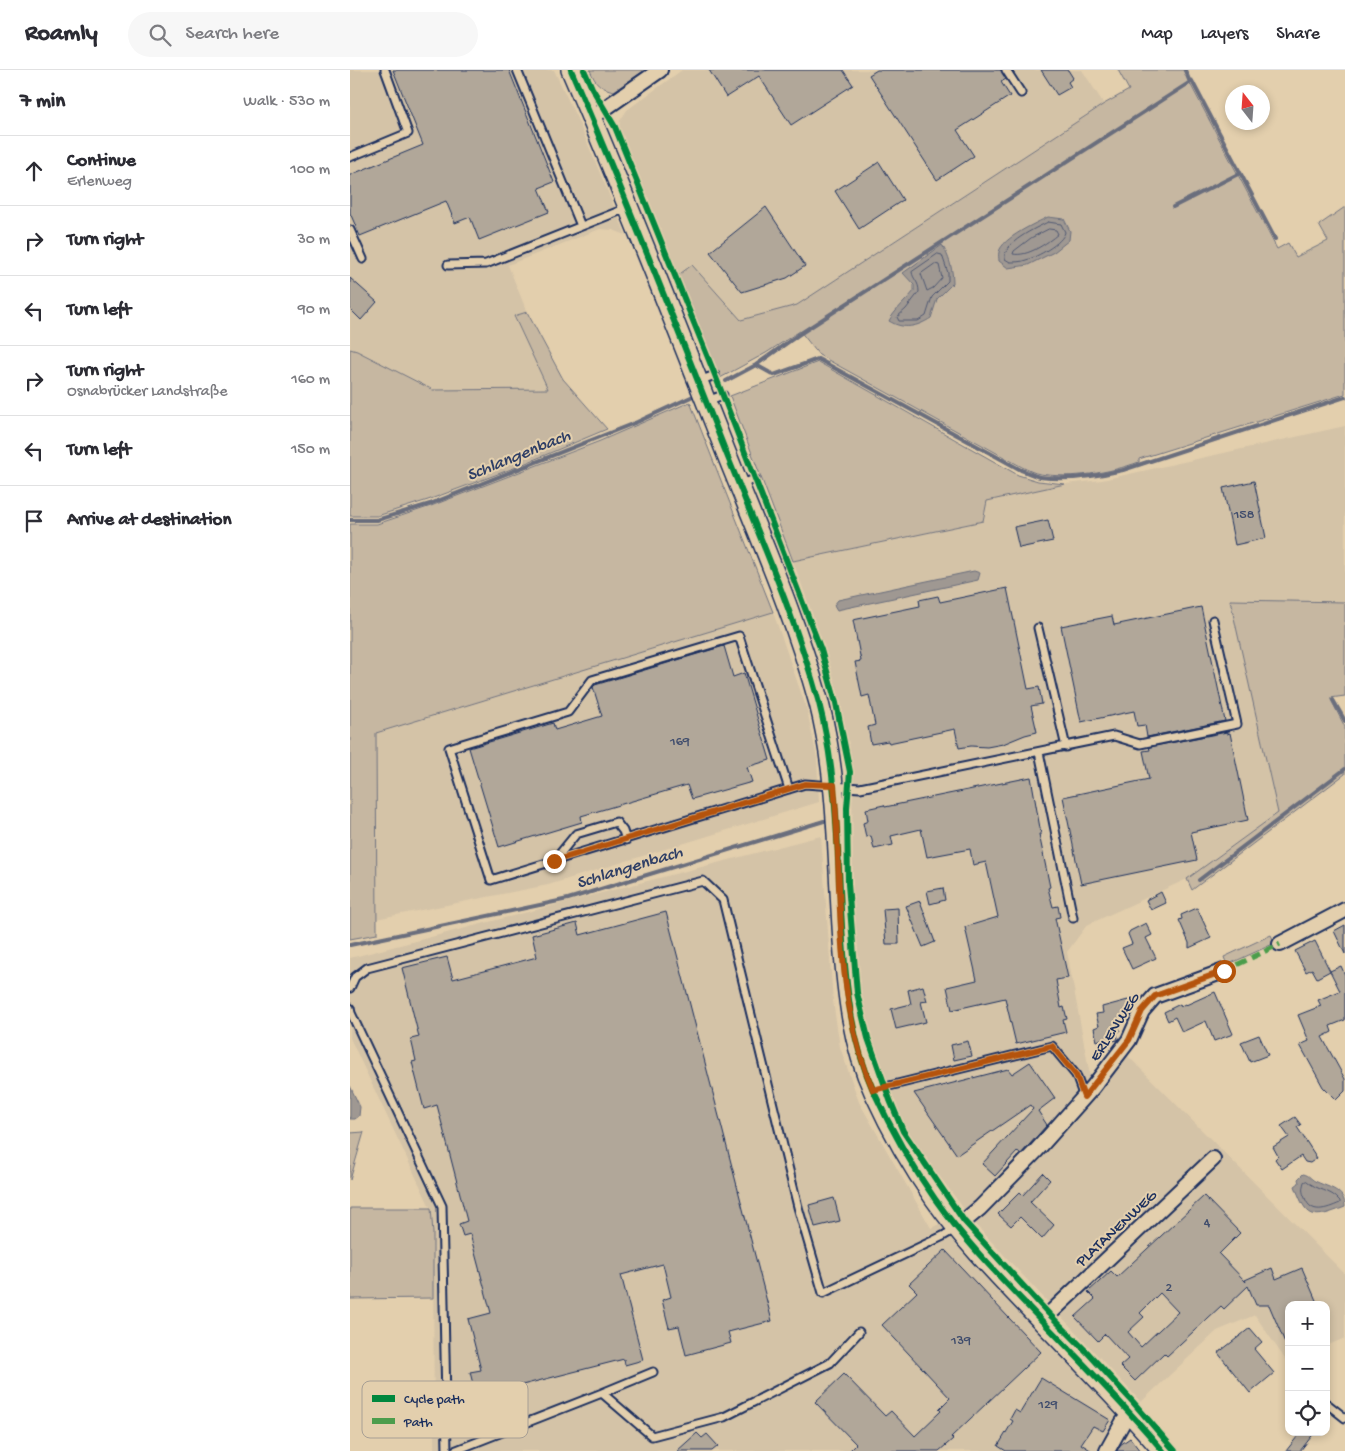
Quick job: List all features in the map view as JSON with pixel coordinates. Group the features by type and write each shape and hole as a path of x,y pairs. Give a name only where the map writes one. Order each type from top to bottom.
{"street":[{"path":"571,70 628,208 706,378 747,482 820,707 834,785 847,996 856,1042 873,1090 895,1135 918,1173 957,1227 1001,1279 1131,1414 1163,1451"},
{"path":"591,118 660,70"},
{"path":"1280,944 1345,910"},
{"name":"ERLENWEG","path":"1088,1092 1129,1040 1142,1011 1155,996 1224,971"},
{"path":"957,1227 980,1208 1036,1152 1088,1092"},
{"name":"PLATANENWEG","path":"1042,1320 1213,1159"},
{"path":"1107,1451 1123,1422 1131,1414"}],"lane":[{"path":"350,157 408,133 385,70"},
{"path":"517,70 581,226"},
{"path":"1006,70 1021,93"},
{"path":"448,265 486,264 628,208"},
{"path":"350,230 362,259"},
{"path":"789,789 739,636 592,680 568,712 450,748 490,880 626,840 805,784 860,788 1114,736 1140,744 1237,724 1213,620"},
{"path":"1038,628 1066,746"},
{"path":"1039,752 1073,918"},
{"path":"554,861 576,834 616,822 623,830 626,840"},
{"path":"350,988 355,977 368,968 703,881 723,900 798,1207 823,1293 943,1236 957,1227"},
{"path":"350,1008 442,1206 446,1381"},
{"path":"873,1090 1052,1046 1088,1092"},
{"path":"602,1393 652,1436 724,1417 830,1362 859,1332"},
{"path":"528,1422 653,1372"},
{"path":"1330,1406 1345,1418"},
{"path":"447,1438 447,1451"},
{"path":"454,1451 487,1438"}],"shaded area":[{"path":"350,70 554,70 579,123 626,235 613,230 600,229 508,265 527,312 514,317 548,389 433,390 350,349"},
{"path":"590,70 645,70 614,91 599,84"},
{"path":"682,70 1082,70 1104,104 797,305 741,320 692,265 677,276 619,129 620,121 627,110"},
{"path":"1118,70 1183,70 1277,249 1288,243 1296,257 1328,241 1319,225 1345,207 1345,394 1139,459 1139,462 1127,466 1103,472 1065,476 1040,474 1022,467 819,355 800,331 766,353 720,378 677,276 692,265 741,320 797,305 1104,104 1129,90"},
{"path":"527,312 563,379 607,429 514,468 428,500 377,516 350,516 350,349 433,390 548,389 514,316"},
{"path":"818,362 1018,475 1038,481 1065,484 987,501 983,521 793,561 730,396"},
{"path":"690,402 773,612 376,733 377,934 350,939 350,524 377,524 431,506 600,441"},
{"path":"1345,426 1345,602 1231,600 1278,813 1187,879 1087,925 1067,952 1091,1081 1125,1053 1345,1274 1345,1338 1330,1344 1330,1301 1285,1301 1285,1359 1255,1315 1217,1331 1141,1402 977,1226 907,1130 893,1099 871,1037 861,990 853,891 852,771 841,702 825,649 793,561 983,521 986,501 1065,484 1102,480"},
{"path":"1230,600 1345,602 1345,696 1330,698 1345,727 1345,774 1192,890 1187,879 1278,813"},
{"path":"773,612 807,710 817,758 819,802 548,885 376,919 376,733"},
{"path":"821,836 833,1001 840,1047 859,1102 931,1228 941,1223 956,1244 1119,1417 1099,1451 434,1451 434,1438 528,1438 528,1381 434,1381 433,1233 431,1209 350,1038 350,958"},
{"path":"1271,935 1275,943 1227,965 1224,957"},
{"path":"364,1132 350,1180 350,1133"},
{"path":"350,1208 431,1208 433,1298 350,1299"}],"water":[{"path":"1048,217 1064,219 1070,231 1069,240 1054,252 1028,265 1008,268 999,261 999,252 1006,241"},
{"path":"942,245 950,263 953,283 937,299 931,318 921,324 910,326 900,326 889,321 914,291 914,285 903,273"},
{"path":"974,571 980,573 978,580 837,610 834,605 838,600"},
{"path":"350,1086 360,1107 359,1116 355,1119 350,1119"},
{"path":"1303,1174 1340,1193 1345,1207 1318,1215 1307,1211 1295,1186 1299,1183 1298,1179"}],"building":[{"path":"393,70 509,70 554,182 539,188 549,212 479,240 470,217 455,223 446,201 360,236 350,213 350,175 423,145"},
{"path":"709,70 843,70 853,85 791,125 759,76 726,97"},
{"path":"877,70 1001,70 1006,79 1001,82 1010,96 957,130 974,156 937,180 869,75"},
{"path":"1041,70 1068,70 1073,78 1068,82 1071,87 1057,95"},
{"path":"879,162 903,200 859,229 835,191"},
{"path":"766,207 805,266 787,278 742,292 710,252"},
{"path":"350,278 377,302 361,320 350,309"},
{"path":"1254,481 1266,538 1235,545 1223,488"},
{"path":"1048,520 1053,541 1019,548 1014,527"},
{"path":"1007,588 1028,689 1039,687 1042,704 1031,706 1037,732 1003,744 987,747 971,746 959,748 955,729 889,743 888,741 871,744 868,727 875,725 869,695 862,697 855,662 861,661 853,620 920,606 919,600 938,596 940,602"},
{"path":"1201,607 1225,721 1147,737 1145,725 1137,726 1134,711 1081,722 1061,626 1112,616 1114,625"},
{"path":"724,646 733,677 744,673 770,760 747,767 752,782 692,799 687,785 581,816 582,822 499,847 469,748 553,723 555,730 602,716 593,687 595,685"},
{"path":"1227,732 1227,734 1230,733 1248,820 1191,832 1197,860 1081,884 1063,797 1149,779 1143,751 1150,750 1149,747"},
{"path":"1031,777 1041,834 1039,834 1050,887 1048,888 1053,907 1058,906 1060,917 1055,918 1068,978 1056,980 1061,1008 1064,1007 1067,1019 1063,1020 1066,1032 1016,1044 1005,998 952,1010 947,987 977,980 965,927 998,917 986,862 973,865 970,849 927,857 921,829 891,836 893,845 874,849 871,836 866,837 863,823 868,821 866,809 884,805 885,807"},
{"path":"943,888 945,900 930,904 927,891"},
{"path":"1161,892 1166,903 1151,910 1146,900"},
{"path":"920,901 935,942 923,947 906,906"},
{"path":"898,908 899,944 886,944 883,909"},
{"path":"1197,908 1211,938 1189,948 1189,943 1179,920 1182,919 1181,915"},
{"path":"666,912 772,1321 728,1332 731,1343 686,1355 679,1326 669,1328 662,1300 671,1297 663,1264 621,1275 643,1360 625,1365 624,1359 528,1384 528,1381 472,1381 470,1372 481,1370 468,1319 491,1313 470,1234 463,1236 459,1224 467,1221 437,1105 424,1109 412,1062 416,1061 411,1039 419,1037 402,968 447,957 453,979 537,957 532,935 577,923 580,935"},
{"path":"1146,923 1152,935 1146,938 1156,958 1132,969 1122,948 1132,944 1128,934 1130,931"},
{"path":"1345,925 1345,954 1334,931"},
{"path":"1315,941 1330,971 1317,978 1312,969 1306,972 1295,951"},
{"path":"1341,966 1345,975 1345,1020 1330,1026 1332,1032 1322,1037 1345,1079 1345,1091 1336,1100 1323,1087 1300,1045 1309,1041 1298,1015 1321,1006 1318,1000 1340,991 1330,971"},
{"path":"923,986 927,1001 921,1002 926,1022 896,1029 891,1009 911,1004 908,990"},
{"path":"1215,992 1233,1034 1214,1041 1206,1021 1182,1032 1175,1017 1168,1021 1164,1012 1180,1004 1181,1006 1186,1005"},
{"path":"1128,1000 1131,1013 1129,1018 1117,1021 1120,1031 1117,1032 1118,1040 1103,1043 1102,1039 1097,1041 1094,1028 1099,1026 1096,1014 1103,1013 1102,1007"},
{"path":"1259,1035 1268,1055 1250,1062 1241,1042"},
{"path":"968,1041 972,1056 954,1060 951,1045"},
{"path":"1030,1062 1055,1098 1038,1111 1047,1125 1020,1155 1018,1151 995,1176 982,1164 1033,1109 1030,1105 957,1155 914,1093 1008,1069 1012,1074"},
{"path":"1295,1117 1301,1125 1297,1127 1317,1158 1310,1163 1305,1162 1301,1156 1282,1169 1275,1159 1278,1156 1273,1147 1289,1137 1281,1126"},
{"path":"1043,1173 1050,1180 1030,1202 1054,1225 1042,1239 1020,1217 1011,1226 998,1214 1020,1192 1023,1195"},
{"path":"1204,1196 1240,1233 1219,1254 1246,1282 1245,1280 1272,1268 1276,1279 1302,1268 1316,1301 1285,1301 1285,1343 1269,1305 1256,1305 1248,1286 1224,1309 1221,1306 1167,1356 1164,1353 1135,1381 1120,1366 1128,1359 1105,1334 1098,1341 1075,1317 1095,1299 1088,1292 1111,1271 1117,1277","holes":["1160,1293 1178,1312 1141,1347 1128,1332 1144,1317 1140,1313"]},
{"path":"834,1198 840,1221 815,1227 809,1205"},
{"path":"945,1250 1041,1352 951,1437 953,1439 939,1451 849,1451 856,1444 815,1402 844,1374 885,1416 891,1411 915,1436 941,1411 939,1409 950,1398 882,1325 917,1292 909,1284"},
{"path":"1250,1328 1262,1342 1254,1349 1274,1373 1250,1393 1218,1353"},
{"path":"1041,1378 1110,1420 1103,1431 1093,1426 1081,1444 1092,1451 1006,1451 998,1446 1013,1421 1010,1419 1015,1410 1020,1413"},
{"path":"697,1433 702,1438 707,1434 718,1446 712,1451 677,1451"},
{"path":"1298,1436 1312,1436 1300,1451 1286,1451"},
{"path":"1130,1438 1140,1451 1117,1451 1120,1445"}],"waterway":[{"path":"1185,70 1275,239"},
{"path":"726,381 756,365 798,335 1192,81"},
{"path":"1173,207 1240,173"},
{"path":"756,365 774,375 818,359 1021,470 1050,478 1082,477 1123,470 1345,397"},
{"name":"Schlangenbach","path":"350,520 377,520 430,504 637,422 691,397"},
{"path":"1333,700 1345,721"},
{"path":"1199,880 1345,769"},
{"name":"Schlangenbach","path":"350,945 568,899 824,821"}],"marked path":[{"path":"1224,971 1280,944"}],"cycle path":[{"path":"571,70 669,307 763,544 799,638 819,703 826,732 834,792 846,980 860,1055 874,1092 894,1133 918,1173 947,1215 1000,1277 1119,1401 1163,1451"},
{"path":"584,70 592,88 615,127 715,375 821,650 836,703 850,772 847,808 848,884 857,993 868,1038 903,1131 964,1221 1133,1402 1175,1451"}],"route":[{"path":"554,861 805,784 834,785 847,996 856,1042 873,1090 1052,1046 1076,1075 1084,1097 1129,1040 1142,1011 1155,996 1224,971"}]}
